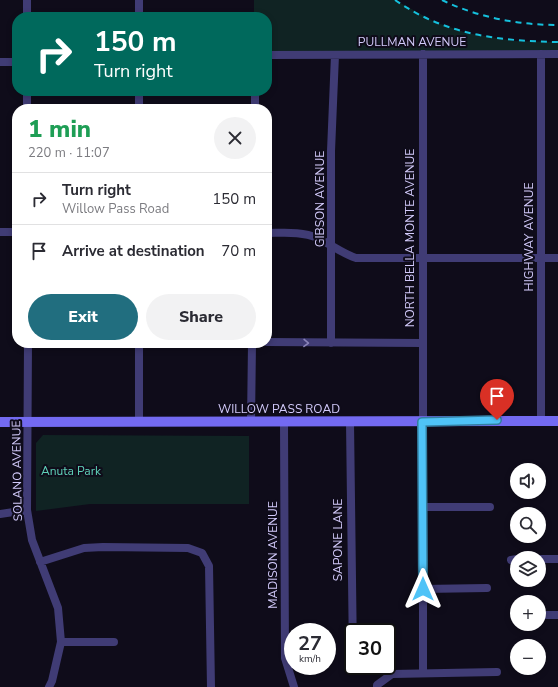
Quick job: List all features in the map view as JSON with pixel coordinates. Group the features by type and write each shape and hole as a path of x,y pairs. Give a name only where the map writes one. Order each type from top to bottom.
{"main road":[{"name":"WILLOW PASS ROAD","path":"0,422 422,422 558,420"}],"street":[{"path":"27,0 27,12"},
{"path":"139,0 139,12"},
{"name":"NORTH BELLA MONTE AVENUE","path":"423,54 423,672"},
{"name":"HIGHWAY AVENUE","path":"541,54 541,420"},
{"name":"PULLMAN AVENUE","path":"272,55 558,54"},
{"name":"GIBSON AVENUE","path":"331,343 331,151 335,55"},
{"path":"0,62 12,62"},
{"path":"0,232 12,232"},
{"path":"272,233 301,234 317,238 356,258 558,258"},
{"path":"272,342 422,343"},
{"name":"SOLANO AVENUE","path":"28,348 27,510 32,540 58,608 62,642 52,681 48,687"},
{"path":"139,348 139,422"},
{"path":"251,422 252,348"},
{"name":"MADISON AVENUE","path":"284,422 285,658 294,687"},
{"name":"SAPONE LANE","path":"350,422 353,623"},
{"path":"423,507 490,507"},
{"path":"0,514 27,510"},
{"path":"40,562 84,548 188,548 202,553 209,566 211,687"},
{"path":"546,559 558,559"},
{"path":"423,589 487,588"},
{"path":"546,615 558,615"},
{"path":"62,642 114,642"},
{"path":"377,686 392,674 423,672 497,672"}],"green space":[{"path":"254,0 395,0 435,22 467,33 515,41 558,42 558,54 272,55 272,12 254,12"},
{"name":"Anuta Park","path":"43,435 249,436 249,504 90,504 36,511 36,443"}],"railway":[{"path":"395,0 414,12 433,21 473,34 515,40 558,42"},
{"path":"442,0 469,11 498,19 513,22 558,25"}],"route":[{"path":"423,589 422,422 497,420"}]}
